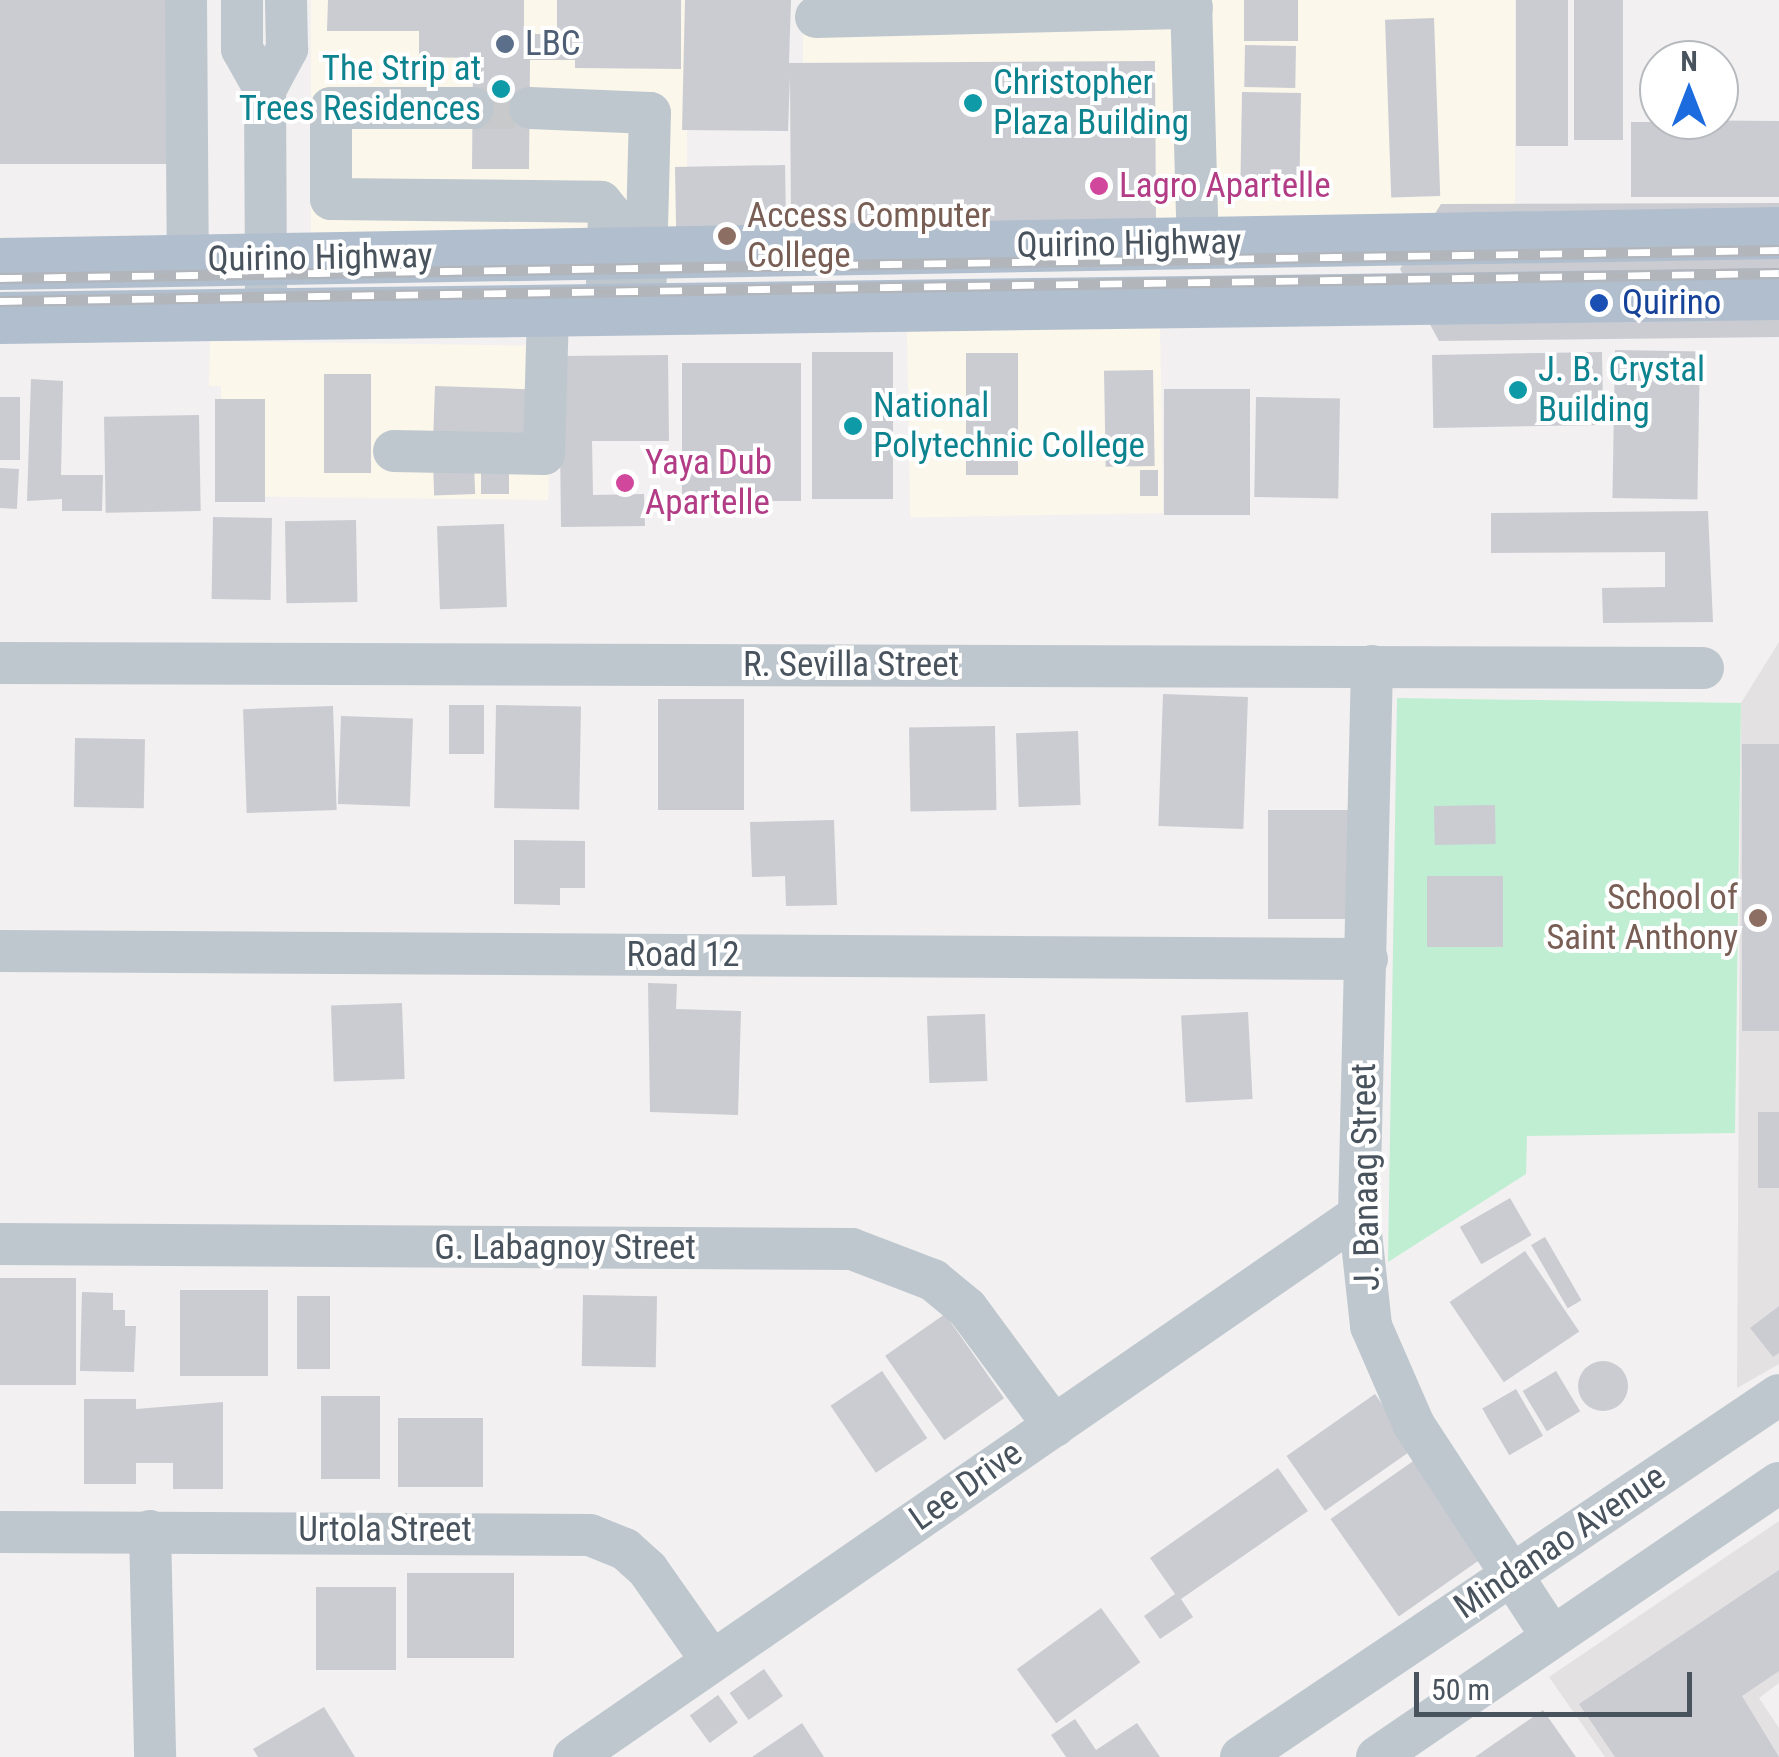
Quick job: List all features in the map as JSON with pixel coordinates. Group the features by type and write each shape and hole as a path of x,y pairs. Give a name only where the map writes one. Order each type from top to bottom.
{"main road":[{"name":"Quirino Highway","path":"0,264 1779,233"},
{"name":"Quirino Highway","path":"0,318 1779,294"}],"street":[{"path":"186,0 188,261"},
{"path":"242,0 242,49 265,90"},
{"path":"267,315 265,90 287,49 286,0"},
{"path":"816,17 1192,4 1198,244"},
{"path":"473,108 331,108 331,199 600,202 610,212 627,253"},
{"path":"530,108 648,110 627,253 626,310"},
{"path":"394,451 544,454 548,310"},
{"name":"R. Sevilla Street","path":"0,662 1702,668"},
{"name":"J. Banaag Street","path":"1372,666 1359,1215 1370,1326 1414,1424 1552,1637"},
{"name":"Road 12","path":"0,951 1367,959"},
{"name":"Lee Drive","path":"574,1757 1359,1215"},
{"name":"G. Labagnoy Street","path":"0,1244 852,1249 932,1280 967,1308 1054,1426"},
{"name":"Mindanao Avenue","path":"1241,1757 1779,1395"},
{"path":"1376,1757 1779,1483"},
{"name":"Urtola Street","path":"0,1532 590,1534 625,1549 648,1570 712,1661"},
{"path":"150,1532 155,1757"}],"shaded area":[{"path":"311,0 687,0 687,234 311,234"},
{"path":"803,0 1515,0 1515,225 803,225"},
{"path":"1160,324 1163,513 910,517 907,328"},
{"path":"210,341 554,346 548,500 220,496 221,386 209,386"},
{"name":"School of Saint Anthony","path":"1779,642 1779,1364 1737,1388 1741,703"},
{"path":"1779,1521 1779,1683 1759,1698 1779,1728 1779,1757 1605,1757 1549,1677"}],"green space":[{"path":"1397,698 1741,703 1735,1133 1527,1136 1526,1174 1388,1262"}],"building":[{"path":"0,0 167,0 167,164 0,164"},
{"name":"The Strip at Trees Residences","path":"328,0 524,0 524,34 557,34 557,0 681,0 681,69 575,68 575,60 530,60 529,169 472,169 473,58 419,57 419,31 327,31"},
{"name":"Christopher Plaza Building","path":"685,0 791,0 789,63 1155,61 1156,221 791,224 790,76 788,131 682,130"},
{"path":"1244,0 1298,0 1298,41 1244,41"},
{"path":"1516,0 1568,0 1568,146 1516,146"},
{"path":"1574,0 1623,0 1623,140 1574,140"},
{"path":"1434,18 1440,196 1391,198 1385,20"},
{"path":"1245,45 1296,46 1295,88 1244,87"},
{"path":"1242,92 1301,93 1299,187 1240,186"},
{"path":"1739,121 1779,121 1779,197 1631,197 1631,122 1639,122 1639,140 1739,140"},
{"path":"785,165 786,243 676,245 675,167"},
{"name":"Quirino","path":"1779,203 1779,337 1439,341 1400,269 1441,204"},
{"path":"1615,350 1700,351 1697,499 1612,498"},
{"name":"National Polytechnic College","path":"812,352 893,352 893,499 812,499"},
{"name":"J. B. Crystal Building","path":"1602,352 1603,425 1433,428 1432,355"},
{"path":"966,353 1018,353 1018,475 966,475"},
{"path":"668,355 669,441 592,441 593,495 644,494 645,526 561,527 559,356"},
{"path":"682,363 801,363 801,501 682,501"},
{"path":"1153,370 1155,466 1106,467 1104,371"},
{"path":"324,374 371,374 371,473 324,473"},
{"path":"31,379 63,381 61,475 103,475 102,511 62,511 62,499 27,501"},
{"path":"435,386 540,390 538,445 433,441"},
{"path":"1164,389 1250,389 1250,515 1164,515"},
{"path":"0,397 20,397 20,460 0,460"},
{"path":"1256,397 1340,398 1338,498 1254,497"},
{"path":"215,399 265,399 265,502 215,502"},
{"path":"199,415 201,511 106,513 104,417"},
{"path":"474,462 475,494 434,495 433,463"},
{"path":"0,468 19,469 17,509 0,508"},
{"path":"1140,470 1158,470 1158,496 1140,496"},
{"path":"481,471 509,471 509,494 481,494"},
{"path":"1708,511 1713,622 1603,623 1602,588 1665,587 1665,552 1491,553 1491,513"},
{"path":"213,517 272,518 271,600 212,599"},
{"path":"356,520 357,602 286,603 285,521"},
{"path":"504,524 507,607 440,609 437,526"},
{"path":"1163,694 1248,697 1243,829 1158,826"},
{"path":"658,699 744,699 744,810 658,810"},
{"path":"449,705 484,705 484,754 449,754"},
{"path":"496,705 581,706 579,809 494,808"},
{"path":"333,706 337,810 247,813 243,709"},
{"path":"341,716 413,719 410,806 338,804"},
{"path":"995,726 996,810 910,811 909,728"},
{"path":"1078,731 1081,805 1019,807 1016,733"},
{"path":"75,738 145,739 144,808 74,807"},
{"path":"1742,744 1779,744 1779,1031 1742,1031"},
{"path":"1495,805 1496,844 1435,845 1434,806"},
{"path":"1268,810 1357,810 1357,919 1268,919"},
{"path":"834,820 837,905 786,906 785,876 752,877 750,822"},
{"path":"514,840 585,841 585,888 560,888 560,905 514,904"},
{"path":"1427,876 1503,876 1503,947 1427,947"},
{"path":"648,983 677,984 676,1009 741,1011 738,1115 650,1112"},
{"path":"402,1003 405,1079 334,1081 331,1005"},
{"path":"1248,1012 1253,1099 1186,1102 1181,1016"},
{"path":"985,1014 987,1081 929,1083 927,1016"},
{"path":"1758,1112 1779,1112 1779,1188 1758,1188"},
{"path":"1510,1198 1532,1235 1481,1264 1460,1227"},
{"path":"1545,1237 1582,1300 1568,1308 1531,1245"},
{"path":"1525,1251 1579,1331 1504,1382 1450,1302"},
{"path":"0,1278 76,1278 76,1385 0,1385"},
{"path":"180,1290 268,1290 268,1376 180,1376"},
{"path":"82,1292 113,1293 113,1310 125,1310 125,1326 136,1326 134,1372 80,1371"},
{"path":"583,1295 657,1296 656,1367 582,1366"},
{"path":"297,1296 330,1296 330,1369 297,1369"},
{"path":"1779,1306 1779,1353 1773,1357 1750,1328"},
{"path":"945,1314 1004,1398 944,1440 885,1356"},
{"path":"1603,1361 1621,1368 1628,1386 1621,1404 1603,1411 1585,1404 1578,1386 1585,1368"},
{"path":"882,1371 927,1438 876,1473 831,1406"},
{"path":"1556,1371 1580,1411 1547,1431 1523,1391"},
{"path":"1516,1389 1543,1436 1509,1455 1482,1408"},
{"path":"1375,1394 1413,1449 1325,1511 1287,1456"},
{"path":"321,1396 380,1396 380,1479 321,1479"},
{"path":"84,1399 136,1399 136,1409 223,1402 223,1489 173,1489 173,1463 136,1463 136,1484 84,1484"},
{"path":"398,1418 483,1418 483,1487 398,1487"},
{"path":"1419,1457 1487,1554 1399,1616 1331,1519"},
{"path":"1278,1468 1308,1511 1181,1599 1193,1617 1160,1639 1144,1616 1175,1594 1150,1558"},
{"path":"1779,1570 1779,1671 1742,1696 1779,1757 1615,1757 1579,1704"},
{"path":"407,1573 514,1573 514,1658 407,1658"},
{"path":"316,1587 396,1587 396,1670 316,1670"},
{"path":"1101,1608 1140,1662 1056,1723 1017,1669"},
{"path":"764,1669 783,1696 749,1720 730,1693"},
{"path":"718,1695 738,1723 710,1743 690,1716"},
{"path":"324,1707 355,1757 258,1757 253,1749"},
{"path":"1543,1710 1576,1757 1475,1757"},
{"path":"1075,1719 1096,1750 1137,1723 1160,1757 1066,1757 1051,1735"},
{"path":"802,1723 824,1757 752,1757"}],"tunnel":[{"path":"473,108 530,108"}],"railway":[{"path":"0,278 1779,250"},
{"path":"0,301 1779,273"}],"place":[{"name":"LBC","path":"505,44"},
{"name":"The Strip at Trees Residences","path":"501,89"},
{"name":"Christopher Plaza Building","path":"973,103"},
{"name":"Lagro Apartelle","path":"1099,186"},
{"name":"Access Computer College","path":"727,236"},
{"name":"Quirino","path":"1599,303"},
{"name":"J. B. Crystal Building","path":"1518,390"},
{"name":"National Polytechnic College","path":"853,426"},
{"name":"Yaya Dub Apartelle","path":"625,483"},
{"name":"School of Saint Anthony","path":"1758,918"}]}
